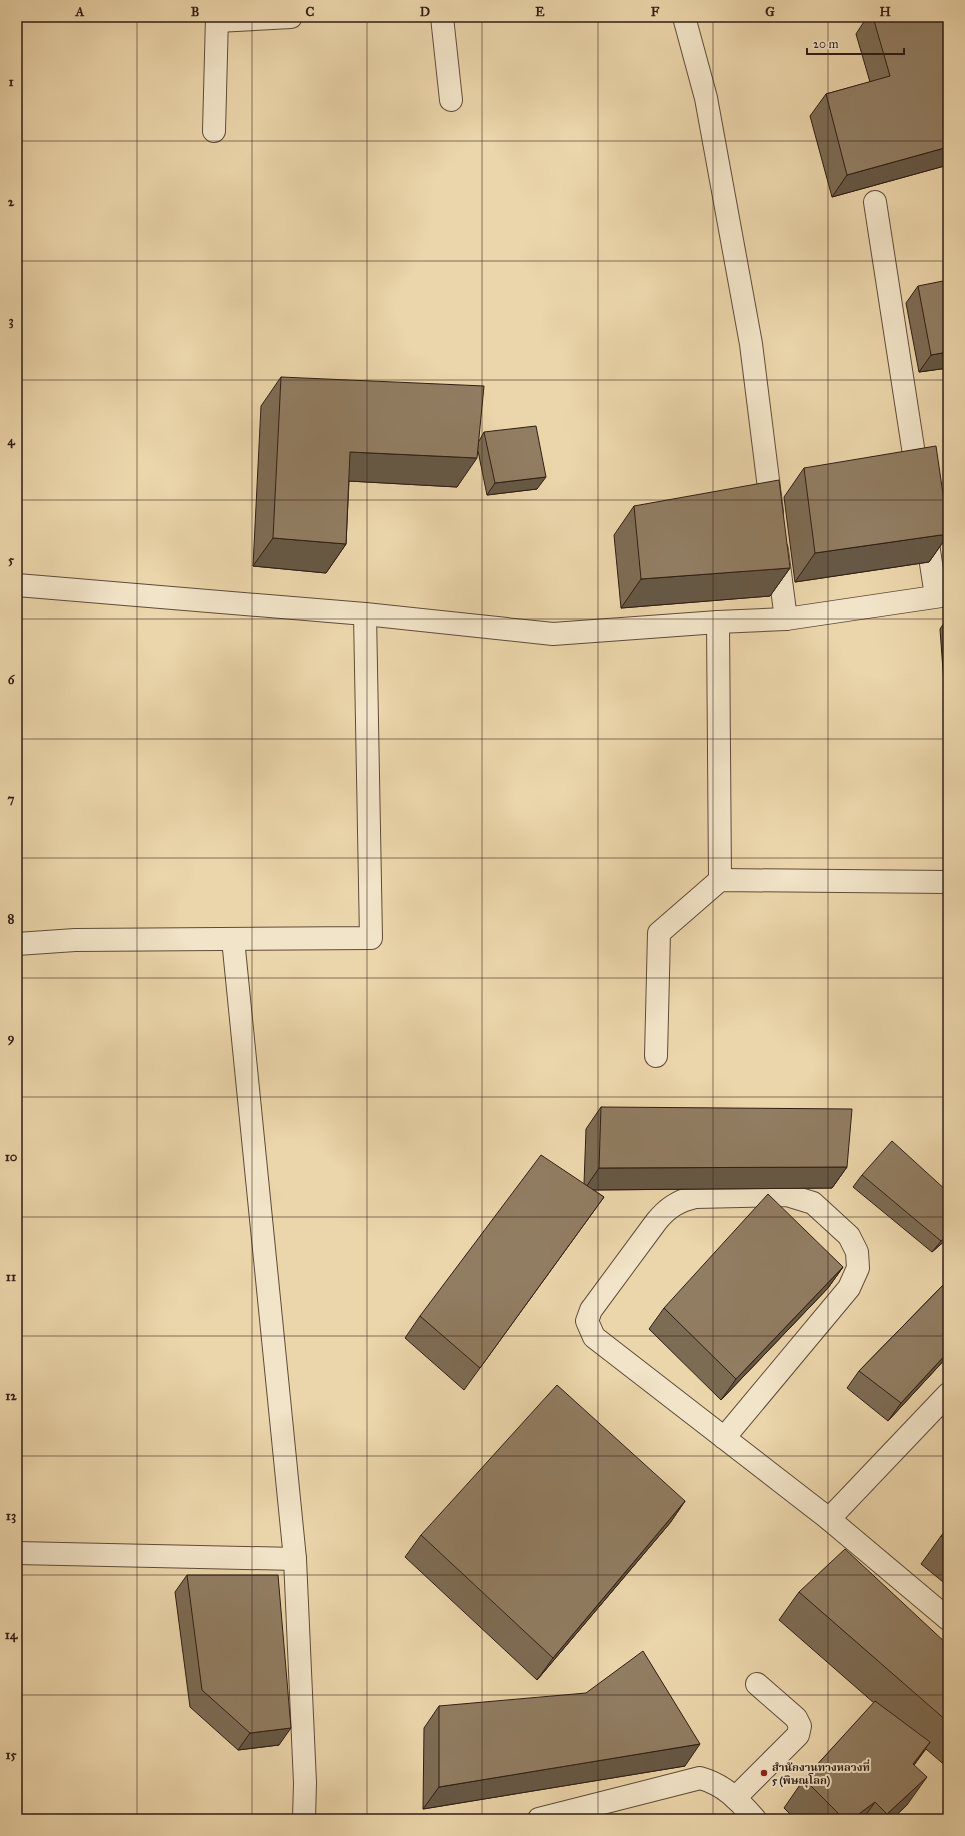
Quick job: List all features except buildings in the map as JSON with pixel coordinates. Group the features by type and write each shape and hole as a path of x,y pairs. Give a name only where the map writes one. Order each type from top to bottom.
{"street":[{"path":"214,131 217,19 291,17"},
{"path":"442,17 451,100"},
{"path":"684,17 706,98 751,344 786,618"},
{"path":"17,585 365,614 553,634 786,618 942,596 922,506 874,202"},
{"path":"17,944 75,940 371,938 365,614"},
{"path":"718,622 720,880"},
{"path":"656,1056 659,933 720,880 948,882"},
{"path":"233,939 295,1559 305,1783 304,1819"},
{"path":"724,1438 849,1288 858,1268 857,1252 849,1236 813,1202 799,1197 787,1194 695,1197 680,1200 664,1212 656,1222 590,1310 587,1321 594,1337 724,1438 829,1519 948,1619"},
{"path":"829,1519 948,1394"},
{"path":"17,1553 295,1559"},
{"path":"735,1798 798,1735 800,1726 796,1718 757,1684"},
{"path":"539,1819 700,1778 715,1782 735,1798 755,1819"}],"place":[{"name":"สำนักงานทางหลวงที่ 5 (พิษณุโลก)","path":"764,1773"}]}
